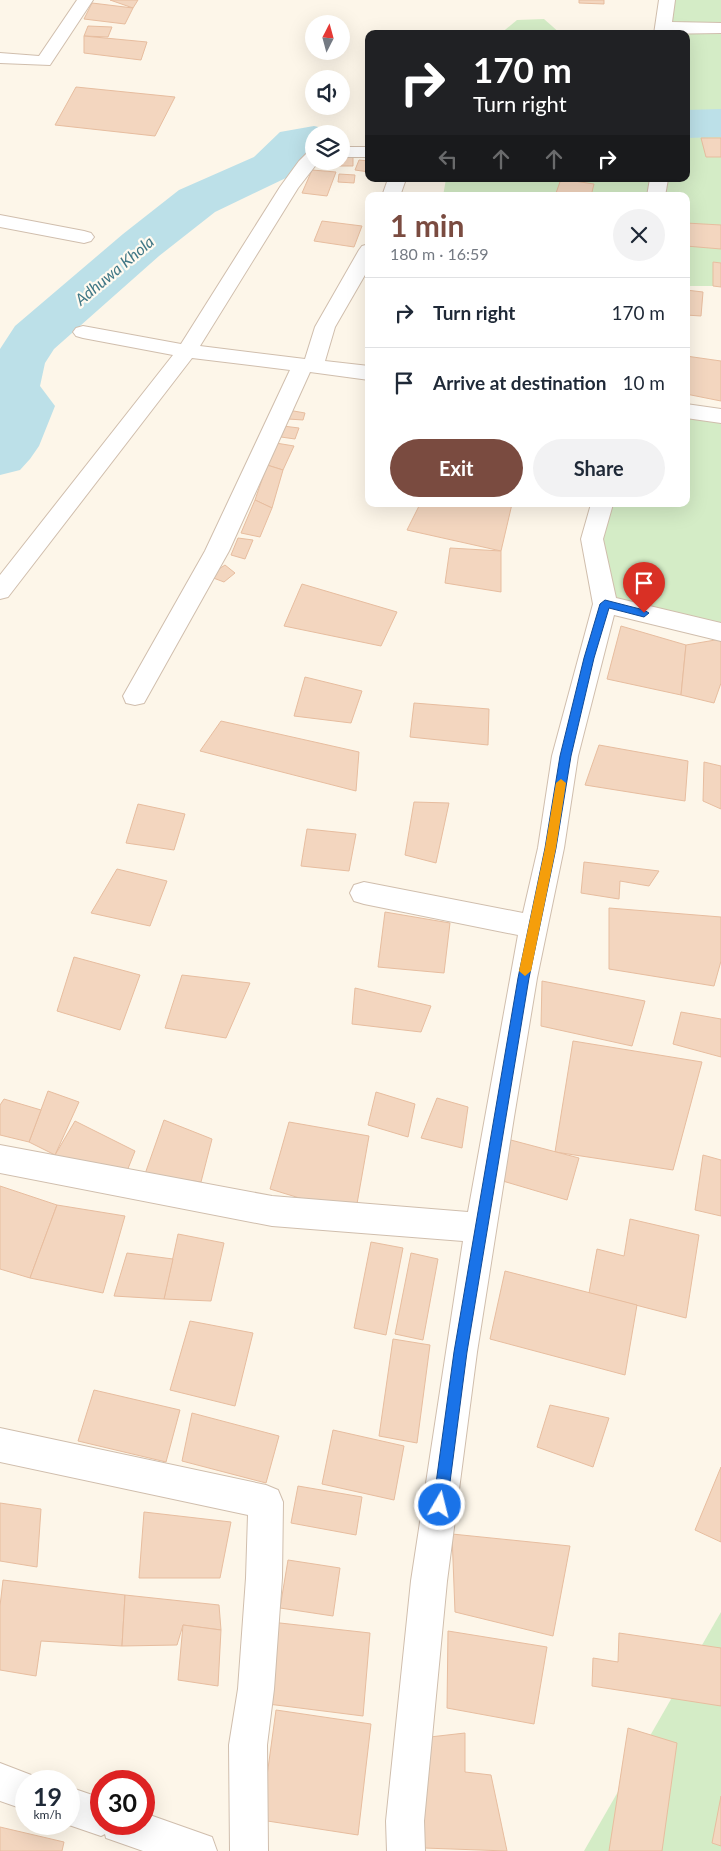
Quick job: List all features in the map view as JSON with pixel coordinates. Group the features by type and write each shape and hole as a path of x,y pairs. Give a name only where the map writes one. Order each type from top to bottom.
{"street":[{"path":"0,58 44,61 85,0"},
{"path":"667,0 663,30 721,28"},
{"path":"350,152 365,152"},
{"path":"0,591 187,350 289,187 305,165"},
{"path":"0,222 84,237"},
{"path":"135,696 218,551 325,327 365,257"},
{"path":"83,332 187,350 365,373"},
{"path":"690,412 721,416"},
{"path":"406,1851 405,1821 429,1581 461,1352 501,1108 534,927 551,848 565,756 589,658 605,604 592,539 601,507"},
{"path":"605,604 721,632"},
{"path":"364,893 534,927"},
{"path":"0,1159 272,1211 482,1228"},
{"path":"0,1445 266,1502 264,1578 256,1689 248,1745 249,1851"},
{"path":"0,1782 15,1787"},
{"path":"152,1835 198,1851"}],"green space":[{"path":"667,0 721,0 721,263 713,262 713,286 690,286 690,192 444,192 445,182 690,182 690,30 663,30"},
{"path":"544,19 556,30 505,30 517,20"},
{"path":"690,412 721,416 721,632 605,604 592,539 598,507 690,507"},
{"path":"721,1612 721,1851 584,1851"}],"building":[{"path":"110,0 138,0 133,8"},
{"path":"579,0 604,0 604,4 579,3"},
{"path":"92,3 133,8 125,24 84,19"},
{"path":"88,26 112,27 108,37 84,36"},
{"path":"84,36 147,42 141,60 84,53"},
{"path":"76,87 175,97 155,136 55,125"},
{"path":"701,138 721,138 721,157 706,157"},
{"path":"350,156 353,156 353,166 350,166"},
{"path":"359,160 365,161 365,171 355,170"},
{"path":"312,170 336,172 327,196 302,193"},
{"path":"339,174 355,175 354,183 338,182"},
{"path":"560,182 594,184 592,192 556,192"},
{"path":"322,221 362,226 354,247 314,241"},
{"path":"690,223 721,225 721,249 690,246"},
{"path":"713,262 721,263 721,287 713,286"},
{"path":"690,290 703,292 701,316 690,315"},
{"path":"690,357 721,361 721,401 690,395"},
{"path":"288,410 305,413 303,420 288,419"},
{"path":"283,426 299,428 295,439 281,437"},
{"path":"276,443 294,446 283,470 267,465"},
{"path":"267,465 283,470 272,508 255,500"},
{"path":"255,500 272,508 260,537 241,533"},
{"path":"418,507 511,507 501,551 407,530"},
{"path":"238,538 253,540 245,559 231,555"},
{"path":"450,548 501,551 501,592 445,583"},
{"path":"225,565 235,573 224,582 208,576"},
{"path":"302,584 397,612 381,646 284,626"},
{"path":"621,626 686,645 681,695 607,679"},
{"path":"721,639 721,683 714,703 681,695 686,645"},
{"path":"305,677 362,691 351,723 294,716"},
{"path":"414,703 489,709 488,745 410,737"},
{"path":"221,721 359,752 356,791 200,751"},
{"path":"599,745 688,761 685,801 585,785"},
{"path":"704,762 721,766 721,809 703,801"},
{"path":"414,802 449,803 436,863 405,855"},
{"path":"138,804 185,814 174,850 126,843"},
{"path":"307,829 356,834 349,871 301,866"},
{"path":"584,862 659,871 649,886 620,881 619,899 581,893"},
{"path":"117,869 167,881 150,926 91,913"},
{"path":"609,908 721,917 721,961 714,986 609,969"},
{"path":"385,912 450,923 444,973 378,967"},
{"path":"74,957 140,975 120,1030 57,1011"},
{"path":"182,975 250,983 226,1038 165,1028"},
{"path":"542,981 645,1001 632,1046 541,1026"},
{"path":"355,988 431,1006 421,1032 352,1024"},
{"path":"681,1012 721,1019 721,1057 673,1044"},
{"path":"573,1041 702,1062 673,1170 555,1152"},
{"path":"48,1091 79,1102 55,1155 29,1142"},
{"path":"376,1092 415,1104 408,1137 368,1125"},
{"path":"437,1098 468,1107 462,1148 421,1138"},
{"path":"4,1099 41,1110 29,1142 0,1135 0,1105"},
{"path":"164,1120 212,1139 201,1182 145,1174"},
{"path":"75,1121 135,1151 125,1176 55,1155"},
{"path":"289,1122 369,1136 355,1215 270,1189"},
{"path":"507,1139 579,1158 567,1200 496,1179"},
{"path":"703,1155 721,1160 721,1216 695,1210"},
{"path":"0,1186 57,1205 30,1278 0,1269"},
{"path":"57,1205 125,1216 103,1293 30,1278"},
{"path":"630,1219 699,1235 686,1318 589,1293 597,1249 624,1256"},
{"path":"178,1234 224,1243 211,1301 164,1299"},
{"path":"371,1242 403,1248 386,1335 354,1328"},
{"path":"127,1253 173,1259 164,1299 114,1296"},
{"path":"411,1253 438,1259 423,1340 395,1334"},
{"path":"505,1271 637,1305 625,1375 490,1339"},
{"path":"190,1321 253,1333 235,1406 170,1390"},
{"path":"393,1339 430,1345 417,1443 379,1436"},
{"path":"94,1390 180,1410 166,1462 78,1441"},
{"path":"550,1405 609,1418 593,1467 537,1447"},
{"path":"192,1413 279,1436 266,1483 182,1461"},
{"path":"333,1430 404,1446 394,1500 322,1484"},
{"path":"721,1467 721,1542 695,1530"},
{"path":"298,1486 362,1497 356,1535 291,1523"},
{"path":"0,1503 41,1509 37,1567 0,1561"},
{"path":"144,1512 231,1522 220,1578 139,1578"},
{"path":"452,1534 570,1546 553,1636 455,1612"},
{"path":"288,1560 340,1568 333,1616 280,1608"},
{"path":"3,1580 125,1595 122,1646 41,1641 36,1676 0,1670 0,1606"},
{"path":"125,1595 219,1605 221,1630 183,1625 177,1645 122,1646"},
{"path":"271,1622 370,1633 363,1716 260,1703"},
{"path":"183,1625 221,1630 218,1686 178,1680"},
{"path":"448,1631 547,1647 534,1724 447,1708"},
{"path":"619,1633 721,1648 721,1706 592,1686 593,1658 618,1662"},
{"path":"276,1710 371,1724 358,1835 261,1820"},
{"path":"628,1728 677,1743 662,1851 609,1851"},
{"path":"465,1733 465,1772 491,1775 507,1851 424,1848 421,1738"},
{"path":"721,1796 721,1846 712,1843"},
{"path":"0,1827 15,1831 15,1835 34,1835 64,1842 62,1851 0,1851"}],"waterway":[{"name":"Adhuwa Khola","path":"690,124 721,123"},
{"name":"Adhuwa Khola","path":"0,456 10,446 27,406 12,389 18,363 34,338 141,245 197,201 271,167 297,142 305,141"}],"slow traffic":[{"path":"525,971 551,848 561,783"}],"route":[{"path":"440,1505 461,1352 499,1117 523,978 551,848 565,756 589,658 605,604 644,613"}]}
